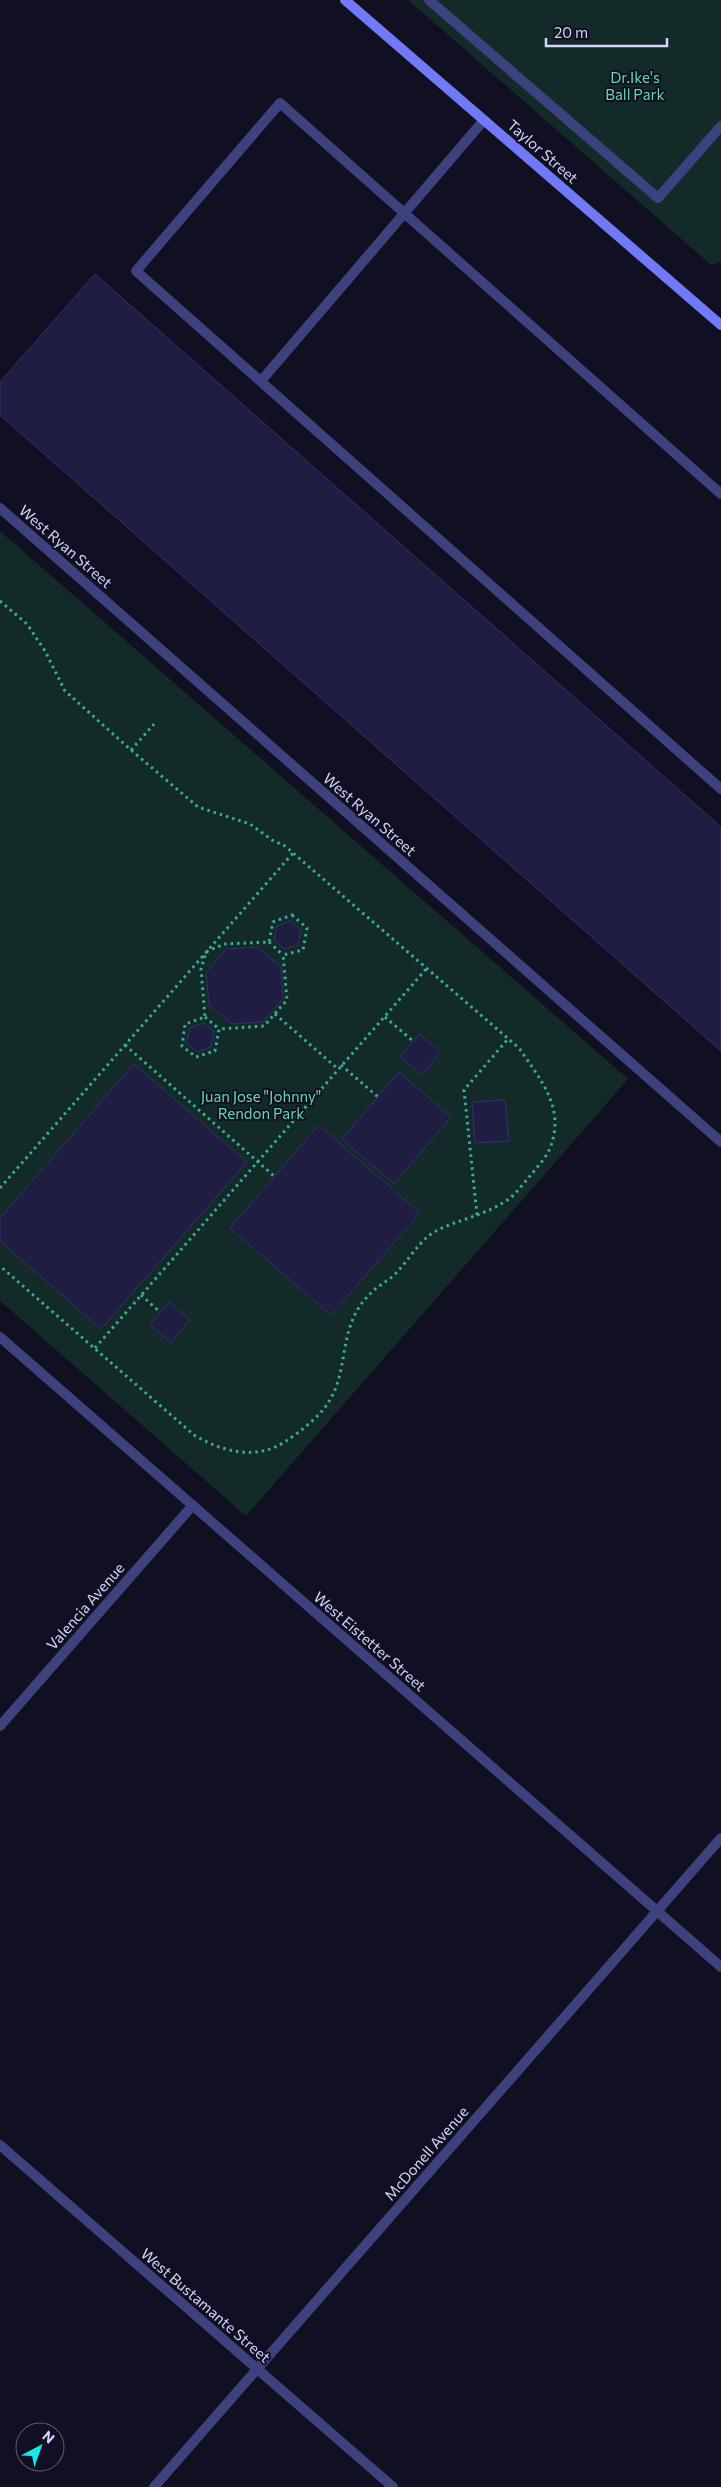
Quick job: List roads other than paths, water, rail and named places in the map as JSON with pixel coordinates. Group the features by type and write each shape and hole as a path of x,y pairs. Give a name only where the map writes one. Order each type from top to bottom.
{"street":[{"name":"Taylor Street","path":"345,0 721,325"},
{"path":"429,0 658,198 721,126"},
{"path":"721,494 280,103 136,271 721,789"},
{"path":"261,381 484,120"},
{"name":"West Ryan Street","path":"0,508 721,1142"},
{"name":"West Eistetter Street","path":"0,1337 721,1967"},
{"name":"Valencia Avenue","path":"0,1726 192,1506"},
{"name":"McDonell Avenue","path":"154,2487 721,1838"},
{"name":"West Bustamante Street","path":"0,2145 392,2487"}],"park label":[{"name":"Dr.Ike's Ball Park","path":"635,86"},
{"name":"Juan Jose \"Johnny\" Rendon Park","path":"261,1104"}]}
